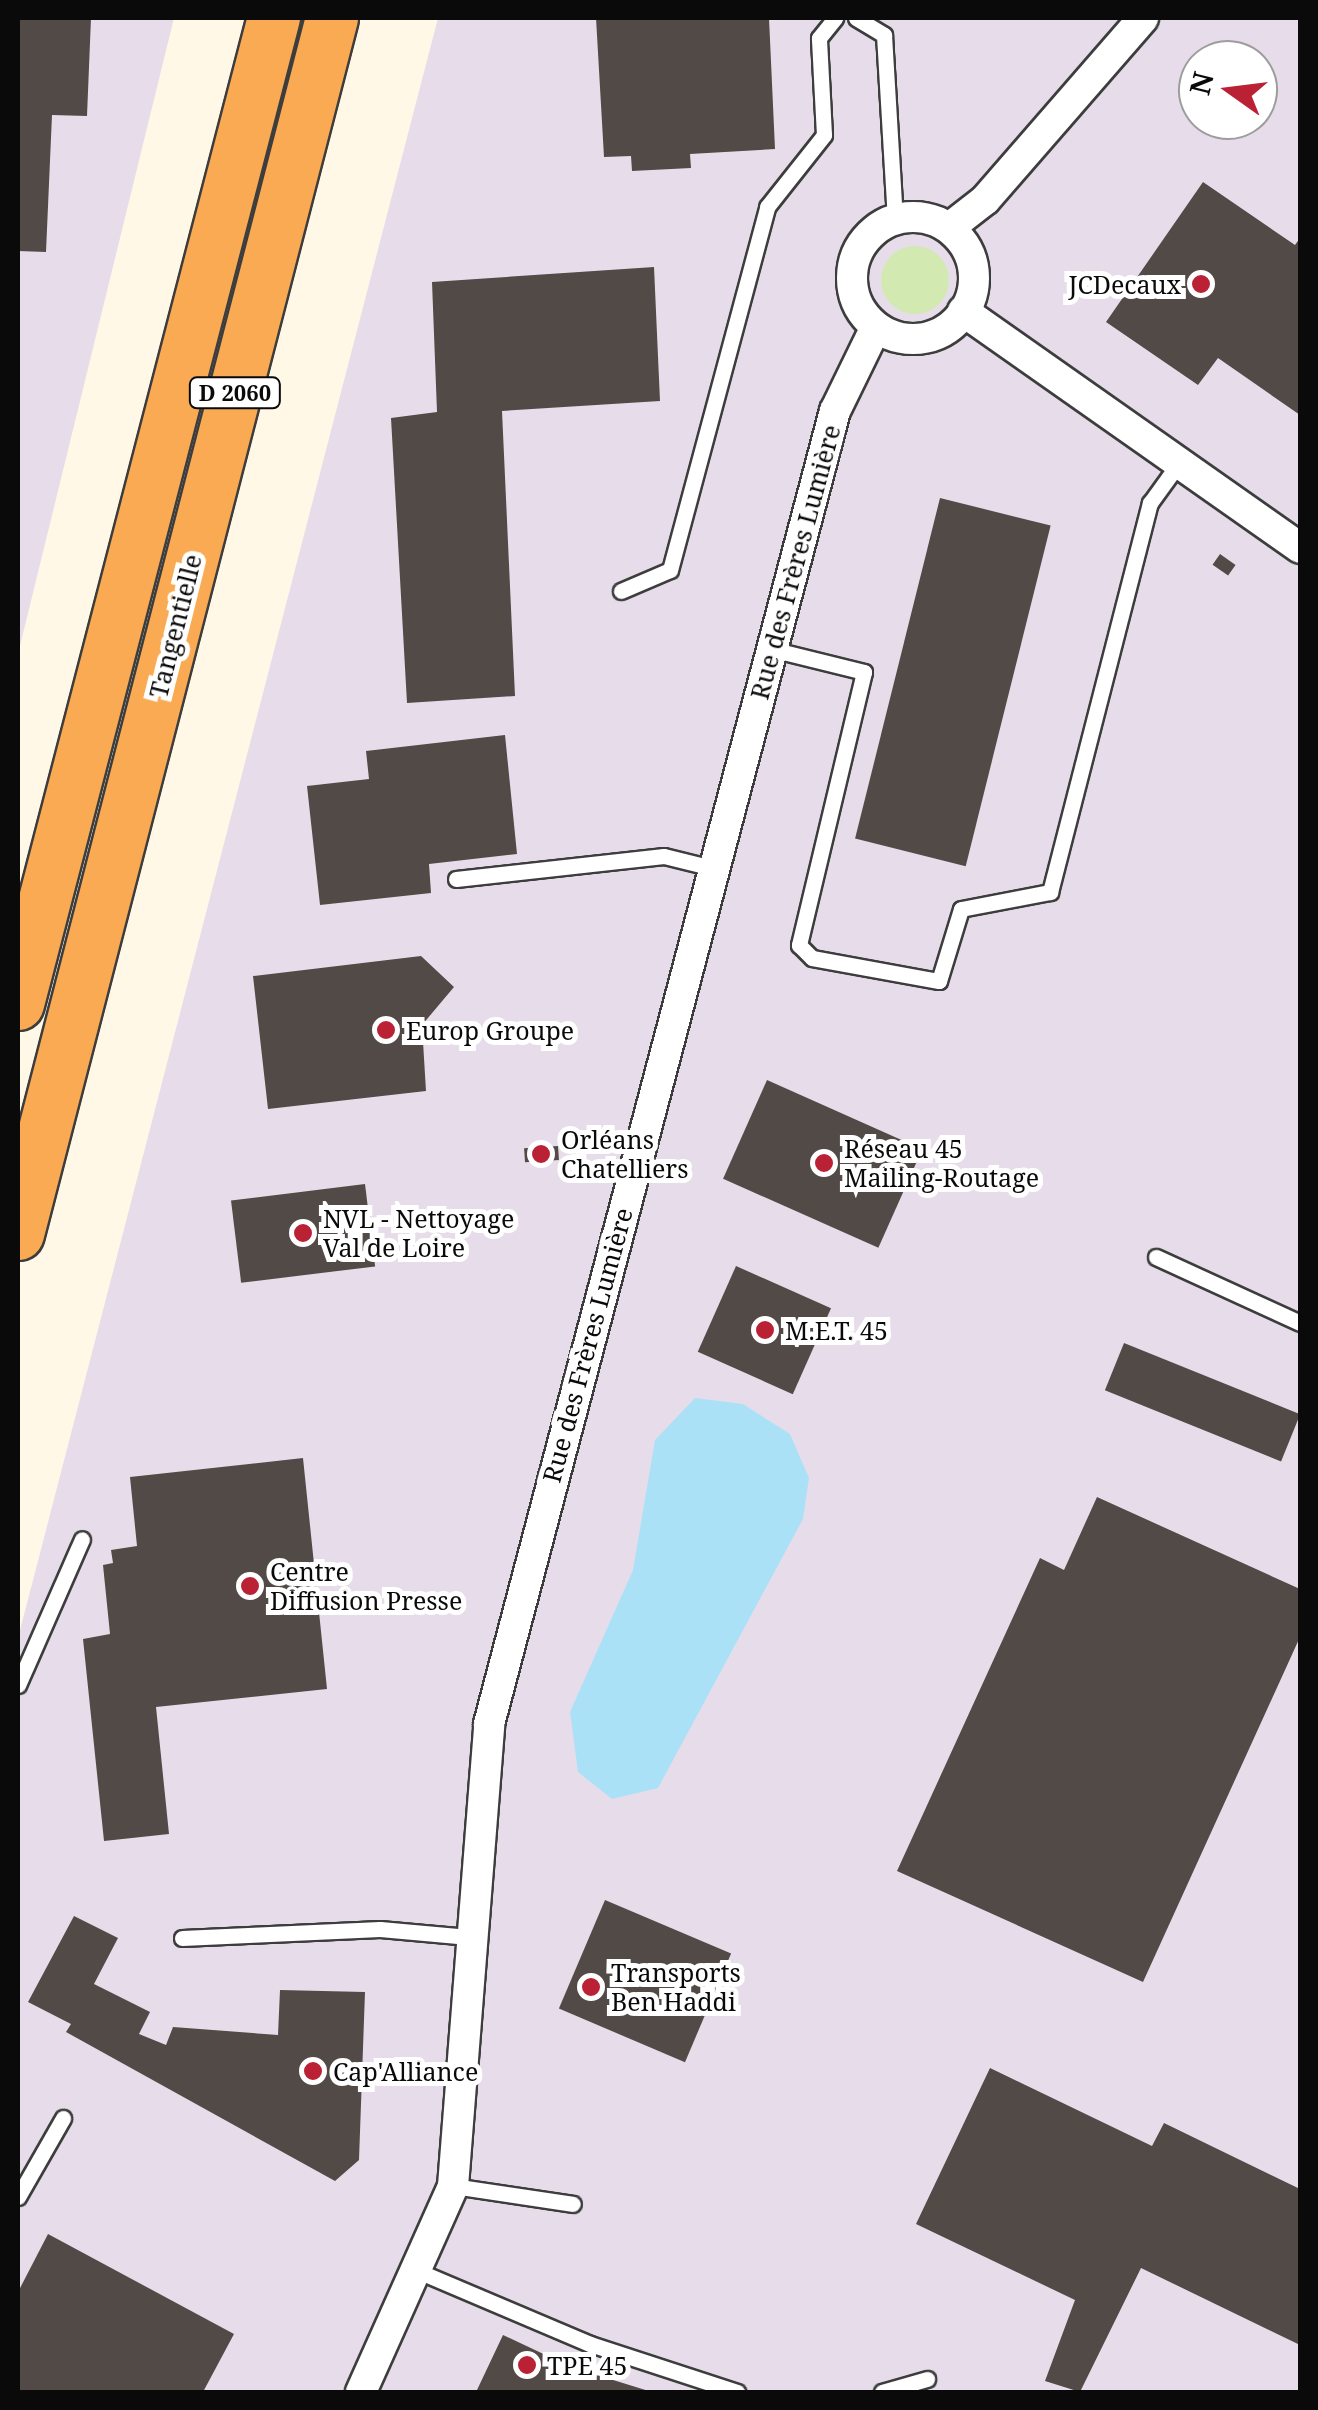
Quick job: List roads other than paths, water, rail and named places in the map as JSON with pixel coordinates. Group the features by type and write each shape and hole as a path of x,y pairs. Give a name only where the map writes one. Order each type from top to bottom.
{"highway":[{"name":"D 2060","path":"18,1004 274,18"},
{"name":"Tangentielle","path":"18,1234 332,18"}],"street":[{"path":"949,228 973,267 963,311 913,339 876,327 851,277 863,241 895,219 949,228 985,200 1142,18"},
{"path":"963,311 1300,548"},
{"name":"Rue des Frères Lumière","path":"361,2392 453,2186 468,1937 489,1724 835,410 876,327"}],"lane":[{"path":"621,591 670,570 766,207 824,135 819,38 835,18"},
{"path":"856,18 884,34 895,219"},
{"path":"772,648 864,672 799,945 812,958 939,982 961,909 1050,892 1150,503 1179,462"},
{"path":"456,879 664,856 714,868"},
{"path":"1156,1257 1300,1323"},
{"path":"18,1685 82,1538"},
{"path":"182,1938 380,1929 468,1937"},
{"path":"18,2197 63,2118"},
{"path":"453,2186 573,2204"},
{"path":"419,2268 590,2344 737,2392"},
{"path":"882,2392 927,2379"}],"water":[{"path":"695,1398 743,1404 790,1434 809,1478 803,1519 658,1788 612,1799 578,1772 570,1712 633,1570 655,1440"}],"place":[{"name":"JCDecaux","path":"1201,284"},
{"name":"Europ Groupe","path":"386,1030"},
{"name":"Orléans Chatelliers","path":"541,1154"},
{"name":"Réseau 45 Mailing-Routage","path":"824,1163"},
{"name":"NVL - Nettoyage Val de Loire","path":"303,1233"},
{"name":"M.E.T. 45","path":"765,1330"},
{"name":"Centre Diffusion Presse","path":"250,1586"},
{"name":"Transports Ben Haddi","path":"591,1987"},
{"name":"Cap'Alliance","path":"313,2071"},
{"name":"TPE 45","path":"527,2365"}]}
